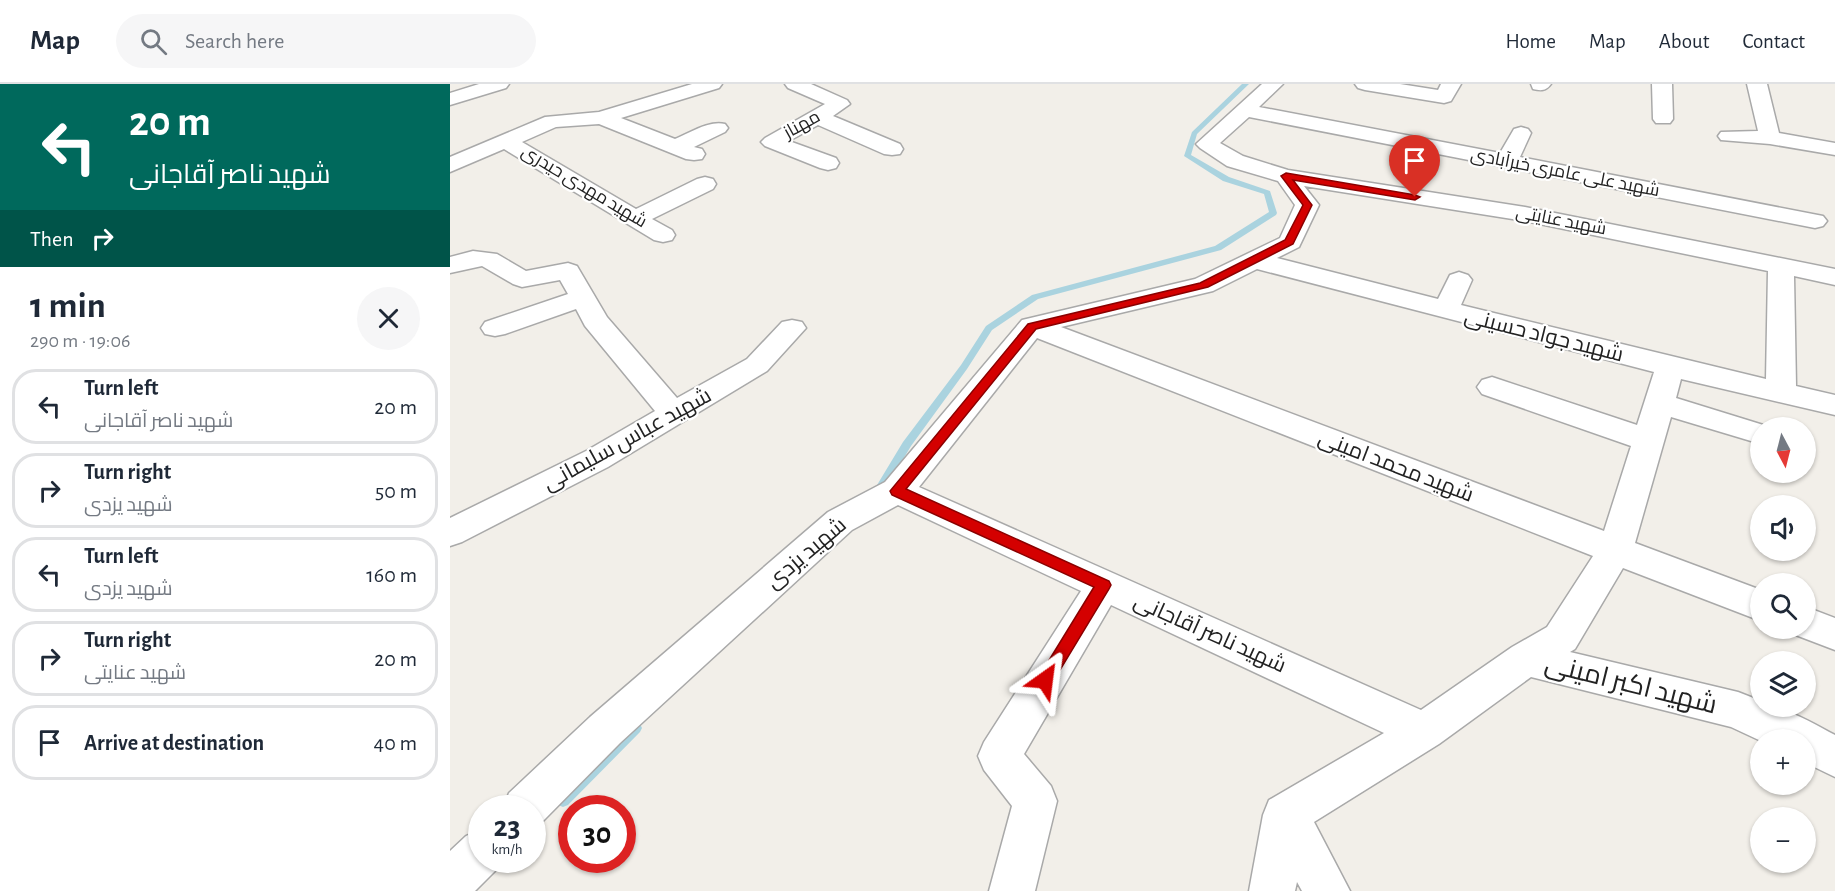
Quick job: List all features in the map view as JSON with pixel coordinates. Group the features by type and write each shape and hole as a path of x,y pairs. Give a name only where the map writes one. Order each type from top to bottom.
{"street":[{"path":"450,165 504,140 552,122 601,118 712,84"},
{"path":"1032,326 1204,285 1290,242 1307,205 1286,176 1235,161 1207,144 1273,84"},
{"path":"1365,84 1444,97 1451,84"},
{"path":"1662,84 1663,119"},
{"path":"1757,84 1770,138"},
{"path":"450,99 485,86"},
{"name":"مهناز","path":"806,86 840,104 772,142 828,163"},
{"name":"شهید علی عامری خیرآبادی","path":"1244,110 1507,161 1745,233 1815,222"},
{"path":"818,117 892,149"},
{"path":"601,118 685,150 718,128"},
{"path":"1507,161 1521,134"},
{"path":"1728,136 1770,138 1835,149"},
{"name":"شهید مهدی حیدری","path":"504,140 663,235"},
{"name":"شهید عنایتی","path":"1286,176 1525,214 1745,233 1781,266 1835,278"},
{"path":"635,218 705,184"},
{"path":"450,265 467,259 488,257 522,279 568,271 595,320 674,414"},
{"name":"شهید جواد حسینی","path":"1253,260 1670,367 1835,405"},
{"path":"1781,266 1781,392"},
{"path":"1446,309 1459,280"},
{"path":"495,328 583,298"},
{"name":"شهید یزدی","path":"538,795 605,730 840,521 897,491 1032,326"},
{"name":"شهید محمد امینی","path":"1032,326 1750,602"},
{"name":"شهید عباس سلیمانی","path":"450,533 597,459 757,365 792,328"},
{"path":"1272,891 1285,815 1424,731 1526,659 1561,638 1616,550 1670,367"},
{"path":"1492,387 1648,440"},
{"path":"1659,403 1750,430"},
{"name":"شهید ناصر آقاجانی","path":"897,491 1424,731"},
{"path":"1012,891 1035,801 999,756 1104,585"},
{"path":"1816,627 1835,634"},
{"name":"شهید اکبر امینی","path":"1526,659 1738,710 1779,729"},
{"path":"1816,747 1835,757"},
{"path":"1285,815 1327,891"},
{"path":"450,883 468,866"}],"waterway":[{"path":"876,495 907,444 964,367 989,328 1035,297 1218,248 1273,213 1267,193 1226,179 1187,156 1194,133 1246,84"},
{"path":"568,795 635,728"}],"route":[{"path":"1045,680 1104,585 897,491 1032,326 1204,285 1290,242 1307,205 1286,176 1415,197"}]}
